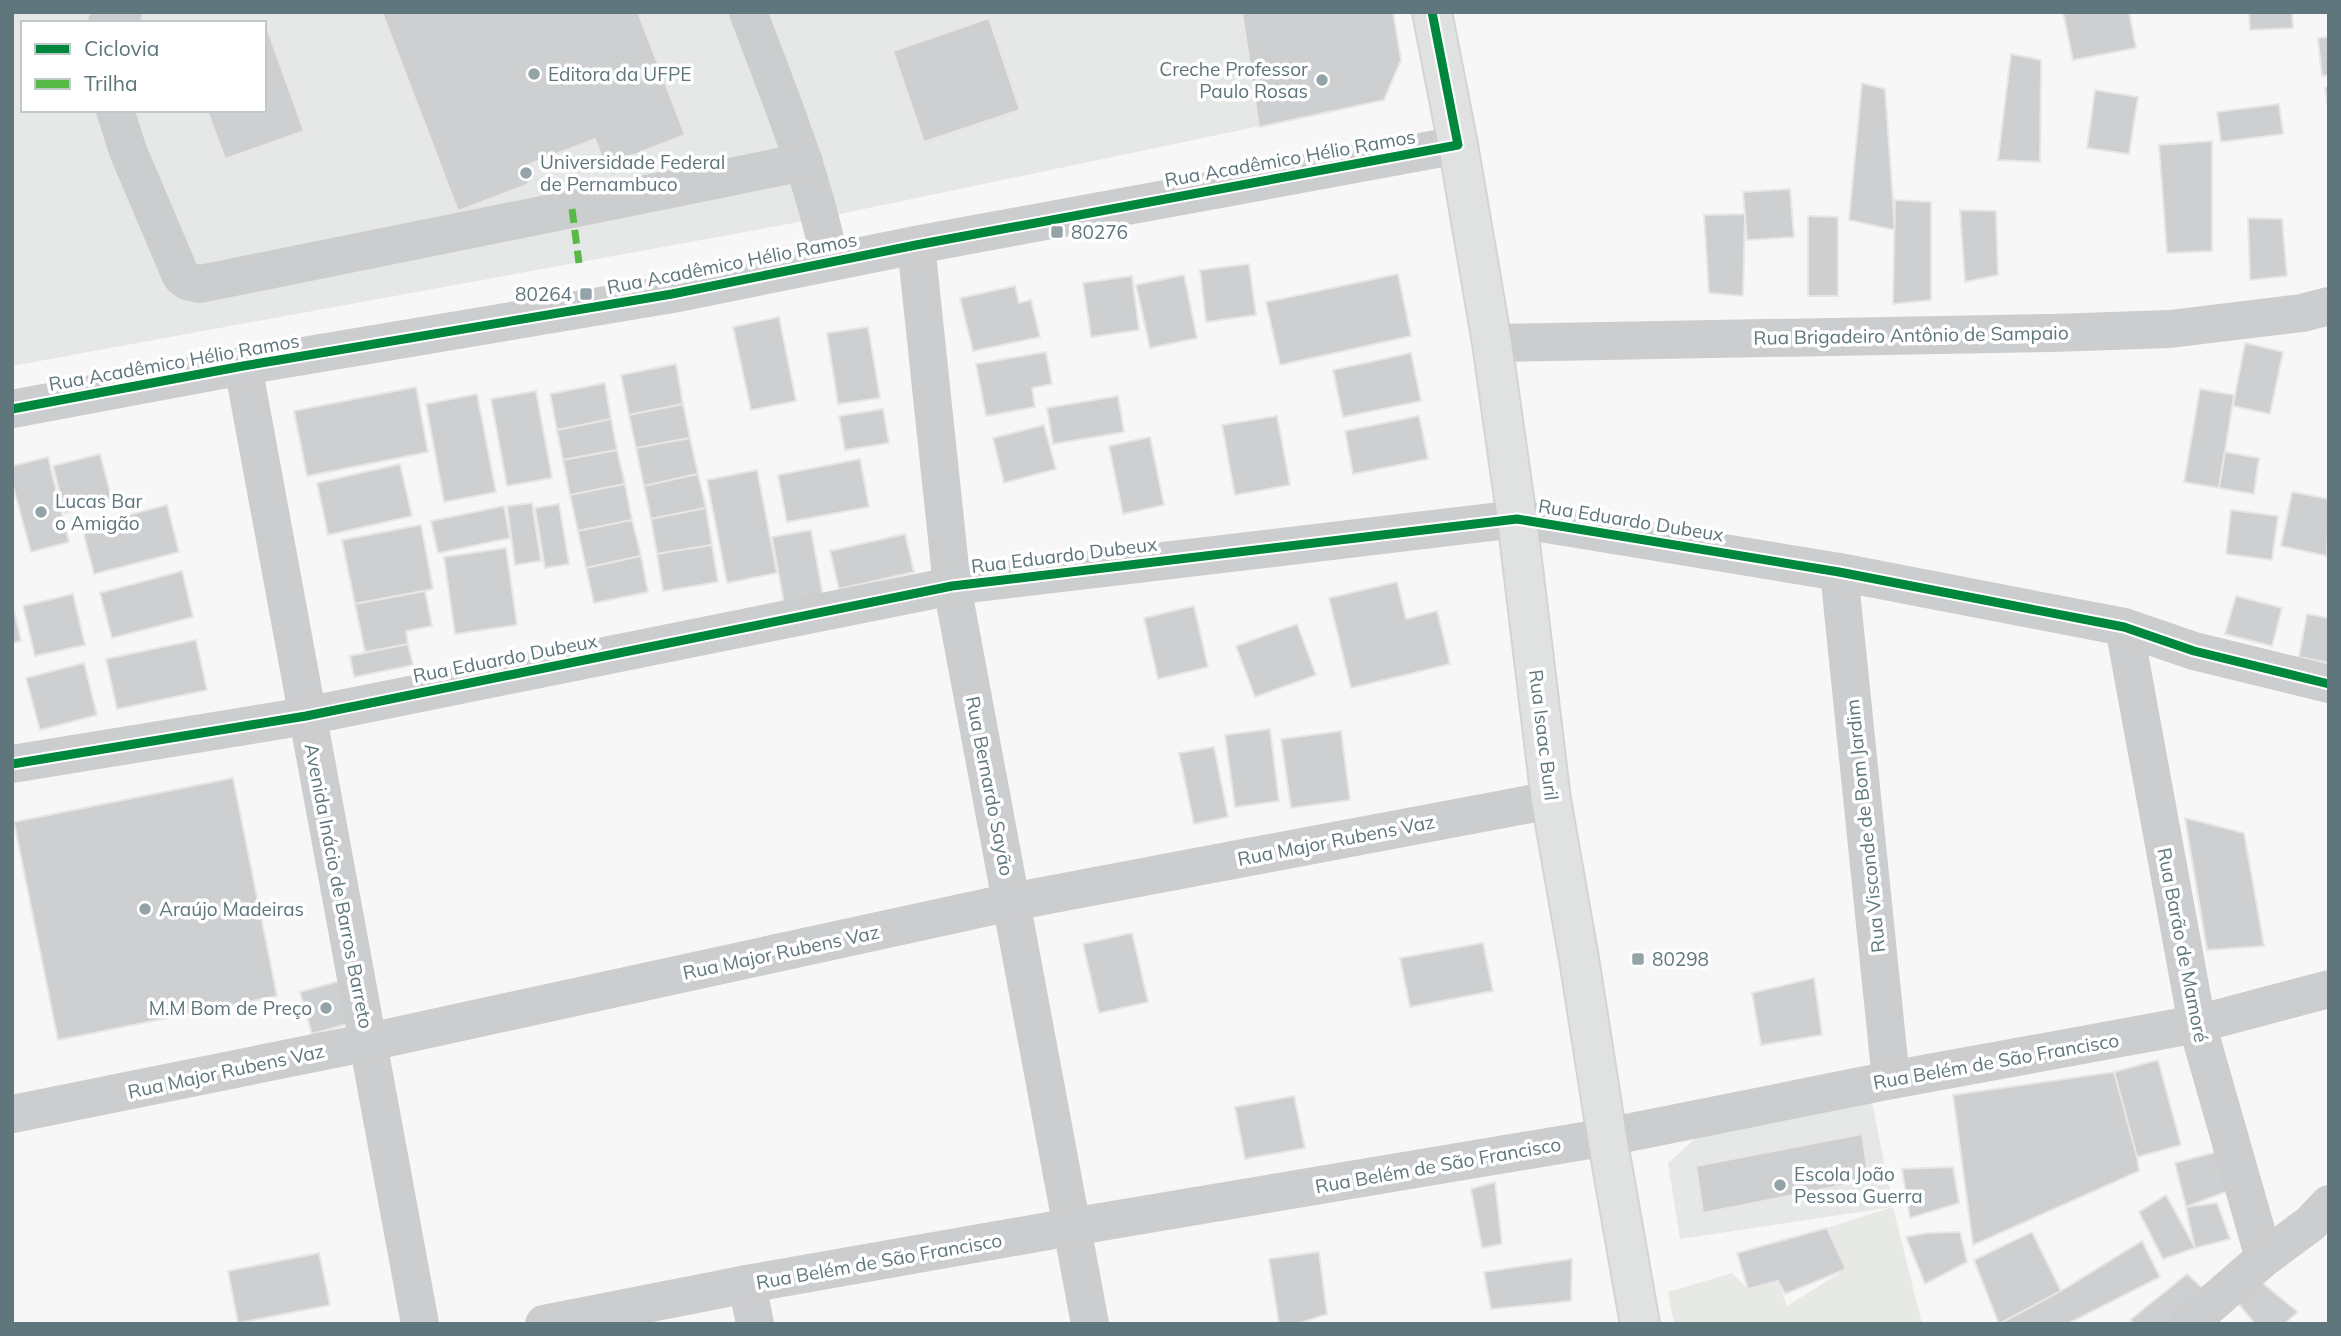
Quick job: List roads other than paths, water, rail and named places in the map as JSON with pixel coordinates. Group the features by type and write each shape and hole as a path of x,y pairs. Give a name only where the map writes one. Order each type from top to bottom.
{"main road":[{"name":"Rua Isaac Buril","path":"1433,12 1492,343 1517,519 1551,800 1640,1324"}],"street":[{"path":"748,12 804,162 821,218 830,262"},
{"path":"116,112 128,151 178,269 187,281 200,284 804,162"},
{"name":"Rua Acadêmico Hélio Ramos","path":"12,410 243,366 672,294 916,245 1458,145"},
{"name":"Rua Bernardo Sayão","path":"916,245 952,586 1090,1324"},
{"name":"Rua Brigadeiro Antônio de Sampaio","path":"1492,343 2170,329 2302,313 2329,306"},
{"name":"Avenida Inácio de Barros Barreto","path":"243,366 420,1324"},
{"name":"Rua Eduardo Dubeux","path":"12,764 306,716 952,586 1517,519 1839,572 2124,627 2194,651 2329,684"},
{"name":"Rua Visconde de Bom Jardim","path":"1839,572 1891,1080"},
{"name":"Rua Barão de Mamoré","path":"2124,627 2197,1024 2264,1258"},
{"name":"Rua Major Rubens Vaz","path":"12,1114 369,1042 1011,902 1551,800"},
{"name":"Rua Belém de São Francisco","path":"544,1324 747,1284 1607,1136 2197,1024 2329,989"},
{"path":"2188,1324 2264,1258 2310,1224 2329,1204"},
{"path":"747,1284 755,1324"}],"place":[{"name":"Editora da UFPE","path":"534,74"},
{"name":"Creche Professor Paulo Rosas","path":"1322,80"},
{"name":"Universidade Federal de Pernambuco","path":"526,173"},
{"name":"80276","path":"1057,232"},
{"name":"80264","path":"586,294"},
{"name":"Lucas Bar o Amigão","path":"41,512"},
{"name":"Araújo Madeiras","path":"145,909"},
{"name":"80298","path":"1638,959"},
{"name":"M.M Bom de Preço","path":"326,1008"},
{"name":"Escola João Pessoa Guerra","path":"1780,1185"}]}
